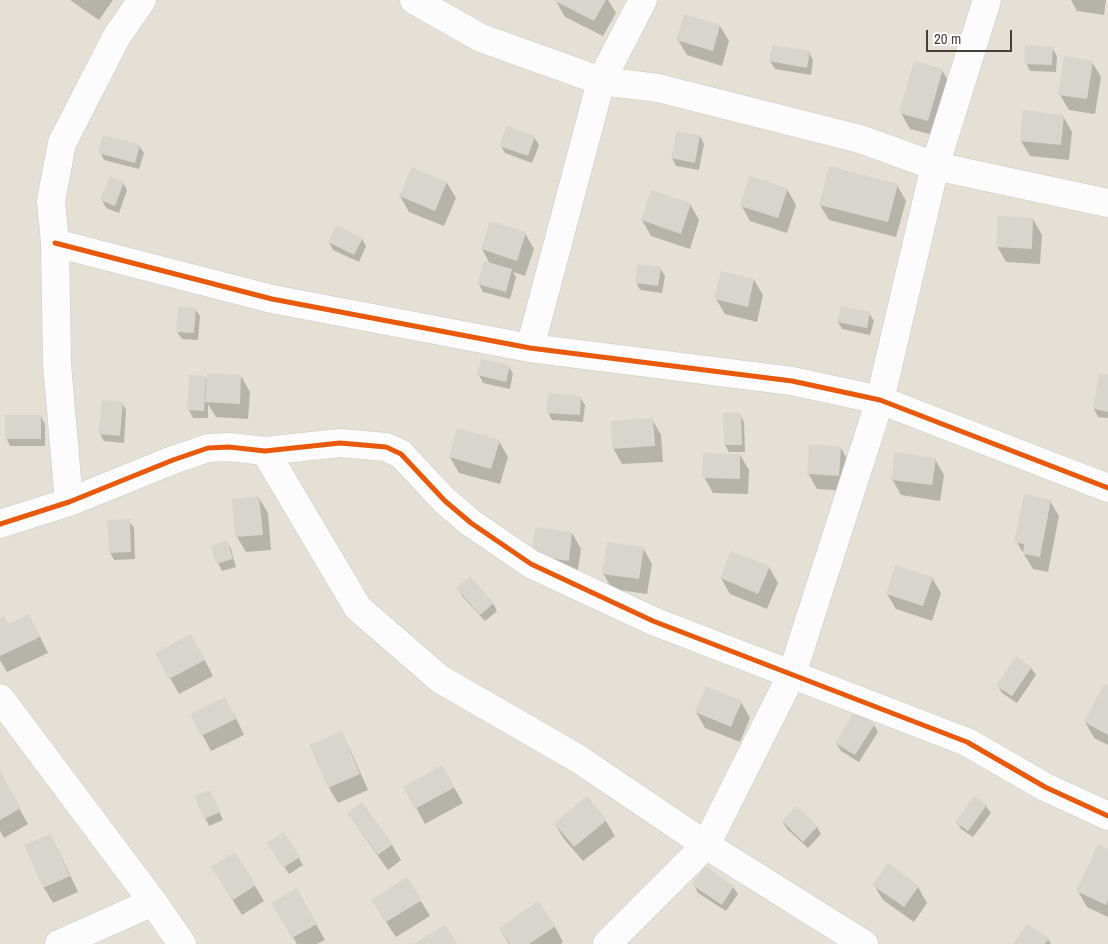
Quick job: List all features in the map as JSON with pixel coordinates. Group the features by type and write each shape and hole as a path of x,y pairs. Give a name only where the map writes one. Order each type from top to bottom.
{"street":[{"path":"69,502 57,364 55,243 51,201 62,144 117,36 142,0"},
{"path":"414,0 481,38 601,82 658,88 850,137 935,166 1108,203"},
{"path":"530,348 601,82 643,0"},
{"path":"607,944 706,845 792,674 880,400 935,166 987,0"},
{"path":"55,243 272,299 530,348 792,381 880,400 1108,488"},
{"path":"0,524 69,502 208,448 229,447 265,452 340,443 386,447 401,454 444,501 531,564 654,622 967,742 1045,787 1108,816"},
{"path":"265,452 358,608 440,679 577,758 706,845 864,944"},
{"path":"0,698 153,902 182,944"},
{"path":"59,944 153,902"}],"shaded area":[{"path":"0,0 1108,0 1108,944 0,944"}],"building":[{"path":"553,0 606,0 594,21"},
{"path":"684,14 720,25 713,51 676,40"},
{"path":"772,45 810,51 807,68 769,61"},
{"path":"1025,45 1053,47 1052,65 1024,64"},
{"path":"1064,56 1093,61 1087,99 1058,95"},
{"path":"914,61 943,69 928,121 899,113"},
{"path":"1023,110 1064,115 1061,145 1020,141"},
{"path":"507,126 535,136 528,156 499,146"},
{"path":"677,131 700,135 695,163 671,158"},
{"path":"103,135 140,145 135,163 98,153"},
{"path":"829,166 898,184 888,222 819,205"},
{"path":"412,167 447,182 435,211 399,196"},
{"path":"110,176 124,182 115,206 100,200"},
{"path":"749,176 788,188 778,218 740,206"},
{"path":"651,190 691,203 681,234 641,220"},
{"path":"998,216 1033,218 1032,249 996,247"},
{"path":"490,221 526,232 517,261 481,249"},
{"path":"336,225 363,238 354,255 328,242"},
{"path":"484,261 512,269 506,292 477,284"},
{"path":"637,264 661,267 658,286 635,283"},
{"path":"721,271 754,279 748,307 714,299"},
{"path":"178,306 196,308 194,333 176,332"},
{"path":"841,306 870,312 867,328 837,322"},
{"path":"481,359 510,365 506,382 477,375"},
{"path":"207,373 241,375 240,404 205,402"},
{"path":"1099,374 1108,375 1108,412 1093,409"},
{"path":"189,375 206,376 204,411 187,410"},
{"path":"548,393 581,396 580,415 546,413"},
{"path":"102,400 123,402 120,436 98,434"},
{"path":"723,413 741,413 742,445 724,445"},
{"path":"5,415 41,415 41,439 5,439"},
{"path":"653,418 655,446 612,449 611,421"},
{"path":"457,428 500,440 491,469 449,457"},
{"path":"809,444 841,447 839,476 807,474"},
{"path":"895,452 936,458 932,485 891,480"},
{"path":"703,453 740,454 740,479 702,478"},
{"path":"1024,494 1051,500 1040,557 1023,554 1024,544 1014,542"},
{"path":"259,496 263,535 235,537 232,499"},
{"path":"130,519 131,552 109,553 107,520"},
{"path":"535,527 572,532 569,561 532,556"},
{"path":"227,540 233,559 216,564 211,546"},
{"path":"607,542 644,547 639,579 602,574"},
{"path":"731,551 770,566 758,594 720,578"},
{"path":"895,565 933,577 923,606 886,594"},
{"path":"470,576 494,603 480,615 456,588"},
{"path":"29,614 40,637 0,656 0,618 4,616 8,624"},
{"path":"191,634 205,660 169,679 155,653"},
{"path":"1016,656 1032,667 1012,696 996,686"},
{"path":"1104,684 1108,686 1108,735 1084,722"},
{"path":"706,686 742,701 731,727 695,712"},
{"path":"225,697 236,719 201,736 190,714"},
{"path":"855,711 875,724 855,755 835,743"},
{"path":"342,731 360,774 328,788 309,745"},
{"path":"442,765 455,787 415,809 403,787"},
{"path":"0,771 21,808 0,820"},
{"path":"210,790 220,812 204,819 194,796"},
{"path":"587,796 607,820 574,847 554,823"},
{"path":"974,796 987,805 968,831 955,822"},
{"path":"362,802 393,844 378,855 347,813"},
{"path":"796,806 818,826 803,842 782,821"},
{"path":"284,832 300,857 283,868 267,843"},
{"path":"51,834 70,876 43,888 24,845"},
{"path":"1098,844 1108,849 1108,900 1106,905 1076,891"},
{"path":"235,852 256,885 233,900 211,867"},
{"path":"888,863 919,886 904,907 872,885"},
{"path":"705,866 734,886 722,905 692,885"},
{"path":"407,877 422,900 386,922 371,900"},
{"path":"297,888 317,924 292,938 271,903"},
{"path":"538,901 556,926 529,944 510,944 499,928"},
{"path":"1027,924 1049,938 1045,944 1013,944"},
{"path":"445,925 456,944 413,944"}],"cycle path":[{"path":"55,243 272,299 530,348 792,381 880,400 1108,488"},
{"path":"0,524 69,502 208,448 229,447 265,451 340,443 386,447 401,454 445,501 471,523 531,564 653,621 967,742 1045,787 1108,816"}]}
